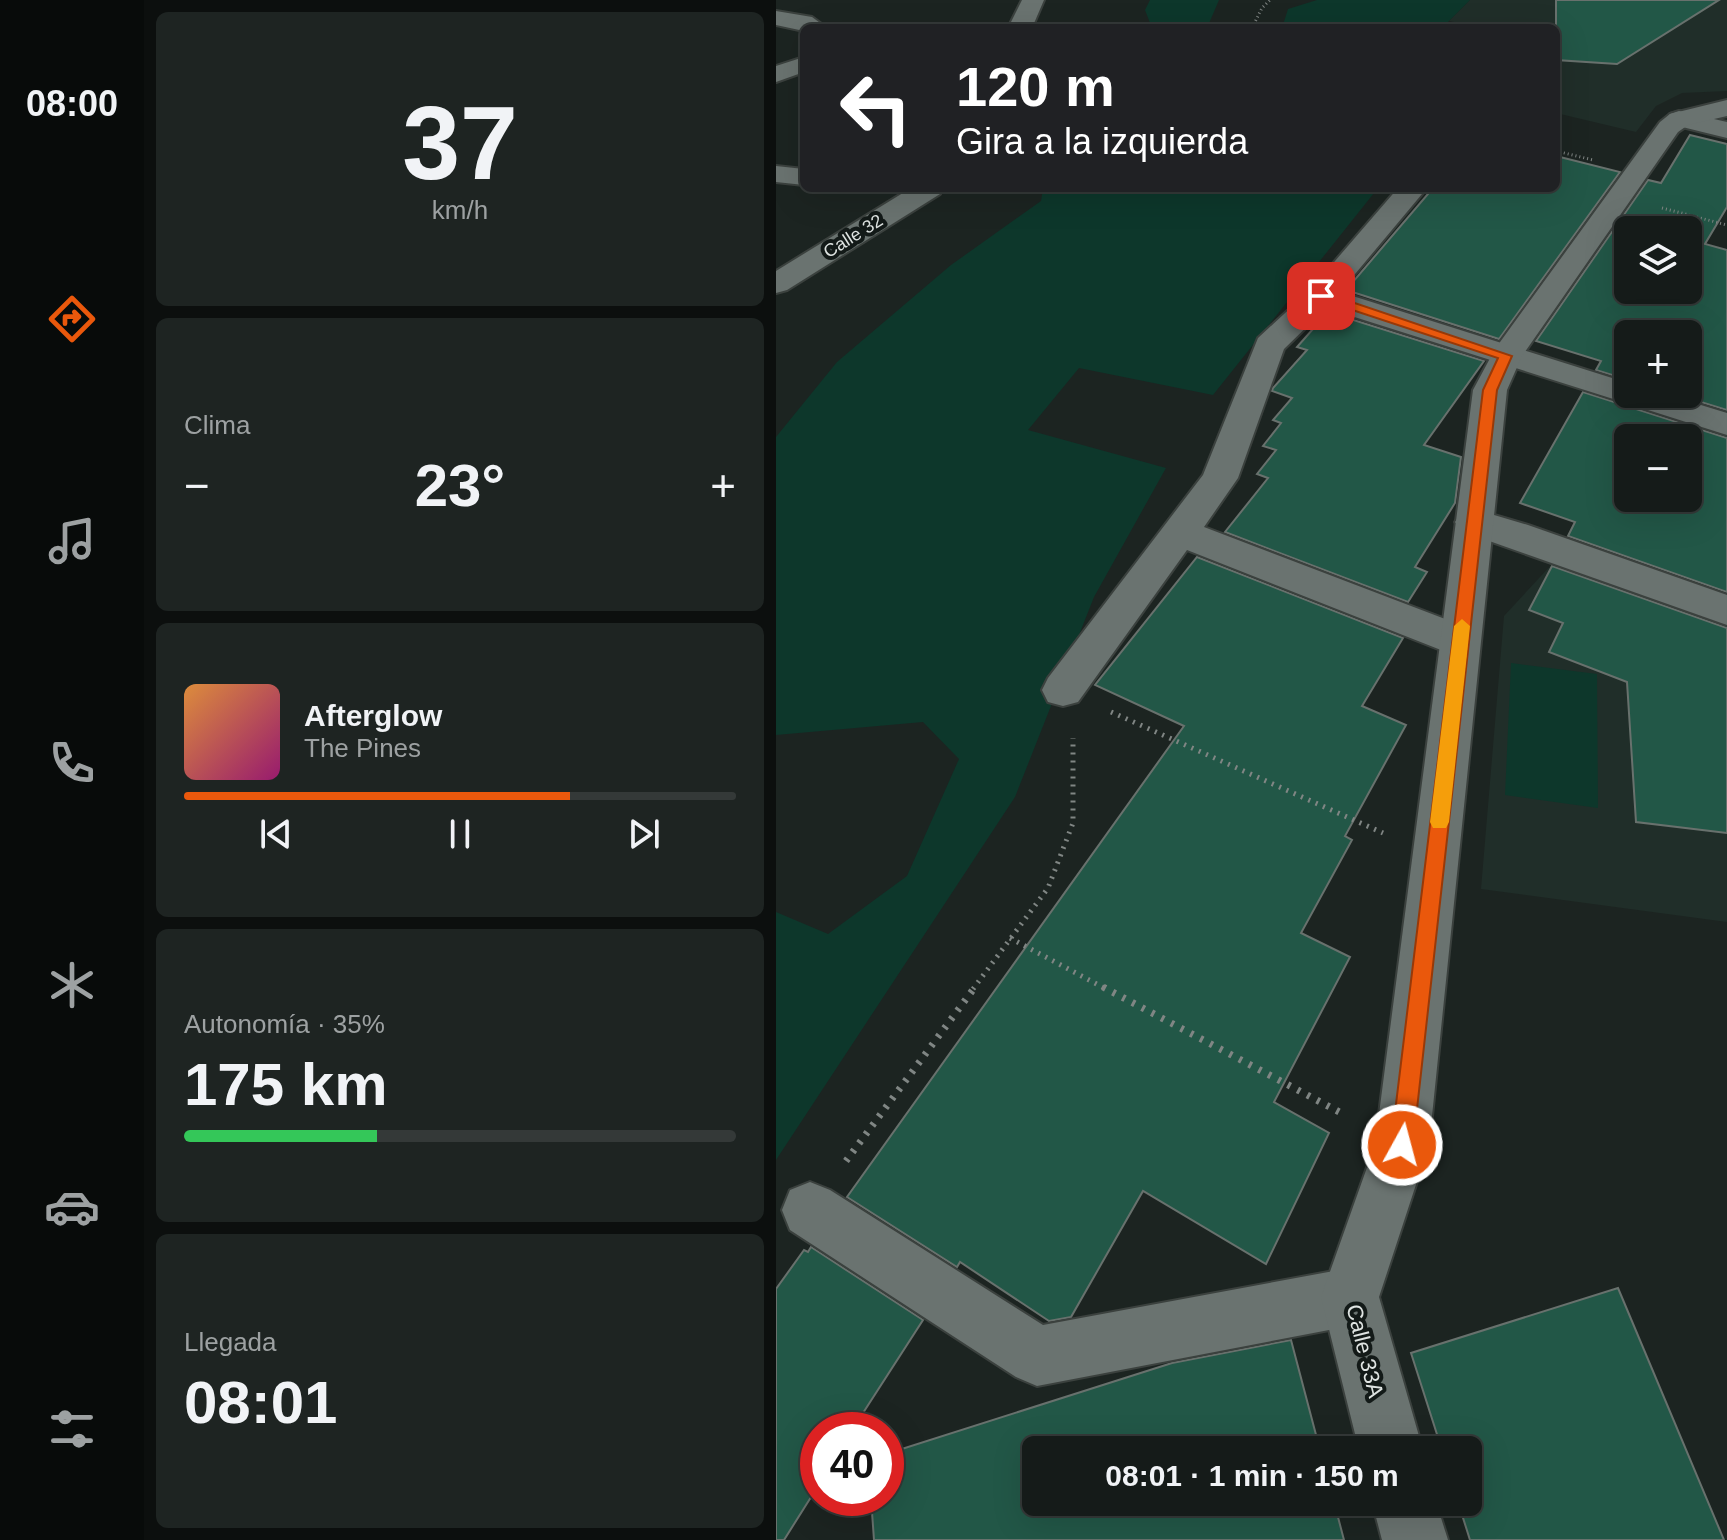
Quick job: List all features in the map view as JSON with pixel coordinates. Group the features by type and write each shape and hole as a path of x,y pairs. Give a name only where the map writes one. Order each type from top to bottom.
{"street":[{"path":"1022,24 1033,0"},
{"path":"776,18 808,24"},
{"path":"776,75 800,66"},
{"path":"1679,119 1727,108"},
{"path":"1679,119 1727,130"},
{"name":"Calle 33A","path":"1387,1436 1350,1297 1402,1145 1490,390 1506,356 1669,127 1679,119"},
{"path":"776,174 800,177"},
{"name":"Calle 32","path":"776,284 915,192"},
{"path":"1063,690 1220,478 1269,345 1321,296 1410,192"},
{"path":"1321,296 1614,390"},
{"path":"1674,408 1727,424"},
{"path":"1474,522 1727,610"},
{"path":"1182,533 1460,641"},
{"path":"810,1210 1037,1356 1350,1297"},
{"path":"1408,1516 1415,1540"}],"path":[{"path":"1254,24 1270,0"},
{"path":"1618,197 1727,225"},
{"path":"1063,690 1435,857"},
{"path":"810,1210 1048,888 1073,823 1073,739 1063,690"},
{"path":"1010,938 1402,1145"}],"shaded area":[{"path":"1470,0 1727,0 1727,91 1682,93 1656,106 1636,132 1560,114 1560,24 1463,24 1449,21"},
{"path":"1553,563 1727,626 1727,922 1481,889 1504,616"}],"green space":[{"path":"1150,0 1219,0 1209,24 1150,24 1145,10"},
{"path":"1317,0 1470,0 1446,24 1283,24 1288,9"},
{"path":"1042,192 1375,192 1213,395 1079,368 1028,430 1166,468 1094,597 1015,797 776,1160 776,912 828,934 907,876 959,759 923,722 776,735 776,437 837,362 951,265 1041,201"},
{"path":"1511,663 1597,674 1598,808 1505,795"}],"building":[{"path":"1556,0 1719,0 1617,64 1560,60 1560,24 1556,24"},
{"path":"1690,135 1727,144 1727,207 1705,244 1727,250 1727,410 1702,402 1702,320 1614,320 1614,376 1596,370 1601,361 1536,341 1614,229 1614,304 1702,304 1702,216 1623,216 1648,180 1661,183"},
{"path":"1560,157 1620,172 1499,339 1346,290 1430,192 1560,192"},
{"path":"1328,312 1484,361 1424,445 1461,457 1455,503 1415,567 1427,572 1408,602 1225,532 1268,478 1257,474 1276,450 1263,446 1281,423 1273,420 1292,398 1272,391 1273,388 1307,350 1297,347"},
{"path":"1583,392 1614,402 1614,408 1633,408 1683,424 1614,424 1614,512 1702,512 1702,430 1727,438 1727,592 1568,536 1575,522 1520,503"},
{"path":"1197,557 1403,638 1362,706 1406,725 1345,836 1352,840 1301,933 1350,957 1274,1102 1329,1133 1266,1264 1143,1191 1071,1317 1049,1321 960,1262 957,1267 847,1197 1184,726 1095,685"},
{"path":"1552,566 1727,628 1727,833 1636,822 1627,682 1549,652 1563,623 1529,610"},
{"path":"811,1247 923,1320 864,1412 800,1412 800,1515 784,1540 776,1540 776,1289 804,1250 808,1252"},
{"path":"1618,1288 1724,1540 1470,1540 1462,1516 1482,1516 1482,1436 1438,1436 1411,1353"},
{"path":"1291,1340 1316,1436 1022,1436 1022,1516 1338,1516 1344,1540 874,1540 872,1516 904,1516 904,1448 1172,1363"}],"slow traffic":[{"path":"1439,822 1462,626"}],"route":[{"path":"1321,296 1506,356 1490,390 1402,1145"}]}
